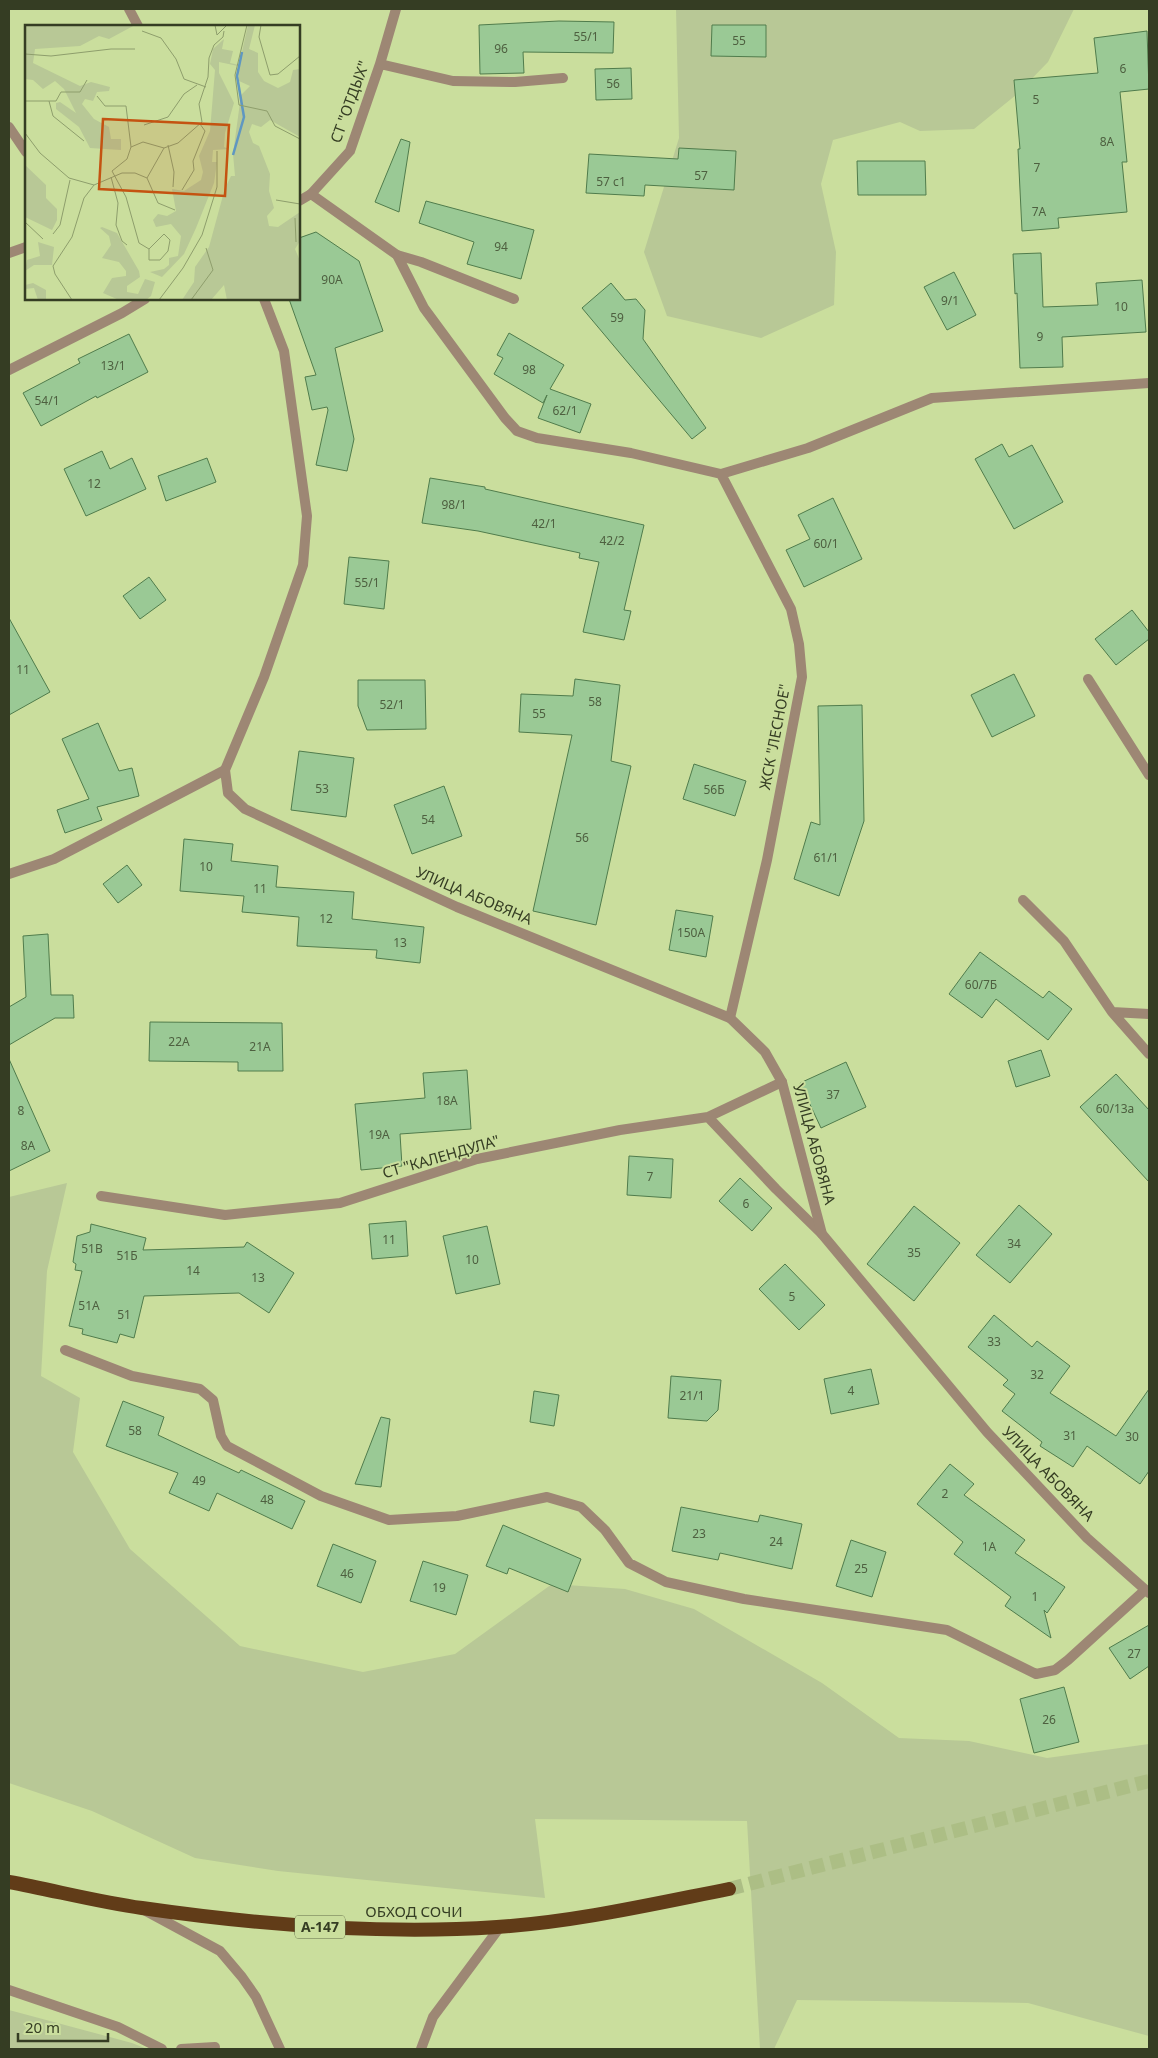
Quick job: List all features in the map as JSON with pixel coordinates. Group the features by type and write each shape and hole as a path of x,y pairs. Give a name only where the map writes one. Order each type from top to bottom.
{"highway":[{"name":"ОБХОД СОЧИ","path":"9,1882 141,1908 309,1926 415,1931 500,1927 609,1913 729,1888"}],"street":[{"path":"129,9 137,25"},
{"name":"СТ \"ОТДЫХ\"","path":"311,194 350,152 380,64 396,9"},
{"path":"380,64 453,81 515,82 563,78"},
{"path":"9,128 25,151"},
{"path":"300,200 311,194 397,255 514,299"},
{"path":"9,252 25,247"},
{"path":"397,255 424,308 505,418 517,431 537,438 631,453 721,474 808,448 932,398 1149,383"},
{"path":"9,370 122,313 143,300"},
{"path":"9,874 54,859 225,770 264,677 303,565 307,516 284,351 264,300"},
{"name":"ЖСК \"ЛЕСНОЕ\"","path":"721,474 791,609 799,644 802,678 766,860 730,1018"},
{"path":"1088,679 1149,775"},
{"name":"УЛИЦА АБОВЯНА","path":"225,770 228,793 245,809 457,907 730,1018 765,1052 782,1082 822,1234 987,1432 1088,1538 1147,1591"},
{"path":"1022,900 1064,942 1112,1012 1149,1054"},
{"path":"1112,1012 1149,1014"},
{"name":"СТ \"КАЛЕНДУЛА\"","path":"101,1196 225,1215 340,1203 477,1159 620,1130 708,1117 782,1082"},
{"path":"708,1117 776,1189 822,1234"},
{"path":"66,1350 132,1376 200,1389 213,1400 221,1436 227,1446 321,1496 389,1520 456,1516 547,1497 580,1507 605,1530 629,1563 666,1582 744,1599 947,1630 1036,1674 1055,1670 1147,1591"},
{"path":"141,1908 220,1952 242,1977 256,1997 280,2049"},
{"path":"421,2049 433,2017 500,1927"},
{"path":"9,1990 118,2026 162,2049"},
{"path":"181,2049 215,2046"}],"green space":[{"path":"676,9 1074,9 1048,62 1016,95 974,129 920,131 900,122 833,140 821,184 836,252 834,305 761,338 667,316 644,252 679,138"},
{"path":"67,1183 47,1271 41,1376 80,1398 73,1452 130,1549 240,1646 363,1672 455,1654 552,1584 625,1589 694,1609 822,1683 899,1738 969,1741 1047,1758 1149,1744 1149,2036 1028,2003 797,2000 774,2049 760,2049 747,1821 535,1819 545,1898 278,1871 195,1858 92,1811 9,1783 9,1197"},
{"path":"9,2010 132,2043 147,2049 9,2049"}],"building":[{"path":"559,21 614,22 613,53 523,52 524,73 480,74 479,25"},
{"path":"712,25 766,25 766,57 711,56"},
{"path":"1147,31 1149,89 1120,92 1127,162 1122,162 1127,212 1058,218 1059,228 1022,231 1018,149 1020,149 1014,80 1098,73 1094,38"},
{"path":"631,68 632,99 596,100 595,69"},
{"path":"401,139 410,142 399,212 375,202"},
{"path":"679,148 736,151 734,190 645,185 644,196 586,193 589,154 678,159"},
{"path":"857,161 925,161 926,195 858,195"},
{"path":"426,201 534,230 521,279 467,264 474,242 419,223"},
{"path":"316,232 359,261 383,331 335,348 354,439 347,471 316,465 328,410 327,407 312,410 305,377 316,375 289,300 300,300 300,238"},
{"path":"1041,253 1043,307 1098,305 1096,283 1142,280 1146,332 1062,337 1063,367 1020,368 1017,293 1015,294 1013,254"},
{"path":"954,272 976,315 947,330 924,287"},
{"path":"611,283 625,300 636,299 645,310 643,339 706,428 692,439 582,308"},
{"path":"509,333 564,365 550,389 591,404 580,433 538,418 547,395 543,403 494,374 503,358 497,355"},
{"path":"129,334 148,372 97,398 96,396 41,426 23,393 80,363 78,359"},
{"path":"1002,444 1009,457 1032,445 1063,502 1014,529 975,459"},
{"path":"102,451 110,469 132,458 146,489 86,516 64,469"},
{"path":"207,458 216,482 166,501 158,476"},
{"path":"430,478 485,487 485,489 644,525 624,610 631,611 624,640 583,632 599,562 579,558 580,553 478,531 422,523"},
{"path":"833,498 862,559 804,587 786,550 810,539 798,515"},
{"path":"349,557 389,561 384,609 344,604"},
{"path":"149,577 166,600 140,619 123,596"},
{"path":"1132,610 1149,632 1149,639 1116,665 1095,639"},
{"path":"9,618 50,692 9,715"},
{"path":"1014,674 1035,716 992,737 971,695"},
{"path":"575,679 620,685 611,761 631,766 596,925 533,911 572,735 519,732 521,694 573,696"},
{"path":"358,680 425,680 426,729 367,730 358,706"},
{"path":"862,705 864,821 839,896 794,879 811,822 820,825 818,706"},
{"path":"98,723 119,771 132,768 139,796 97,807 102,820 65,833 57,810 89,799 62,739"},
{"path":"299,751 354,758 346,817 291,810"},
{"path":"694,764 746,781 735,816 683,799"},
{"path":"444,786 462,836 412,854 394,805"},
{"path":"184,839 233,844 231,861 278,866 276,887 354,892 352,919 424,927 420,963 376,958 377,950 297,946 299,917 242,912 244,896 180,891"},
{"path":"127,865 142,885 118,903 103,884"},
{"path":"676,910 713,916 706,957 669,950"},
{"path":"48,934 51,995 73,995 74,1018 55,1018 9,1045 9,1007 26,997 23,936"},
{"path":"980,952 1043,998 1049,991 1072,1009 1048,1040 996,999 982,1018 949,994"},
{"path":"150,1022 282,1023 283,1071 238,1071 238,1062 149,1061"},
{"path":"1041,1050 1050,1076 1016,1087 1008,1061"},
{"path":"9,1059 50,1151 9,1171"},
{"path":"846,1062 866,1107 821,1128 800,1083"},
{"path":"467,1070 471,1129 400,1134 402,1166 361,1170 355,1104 425,1098 423,1073"},
{"path":"1116,1074 1149,1110 1149,1182 1080,1107"},
{"path":"629,1156 673,1159 671,1198 627,1195"},
{"path":"740,1178 772,1208 752,1231 719,1201"},
{"path":"1019,1205 1052,1234 1010,1283 976,1255"},
{"path":"914,1206 960,1243 914,1301 867,1264"},
{"path":"406,1221 408,1256 372,1259 369,1224"},
{"path":"91,1224 146,1238 143,1250 244,1247 247,1242 294,1273 269,1313 239,1293 144,1296 134,1338 120,1334 117,1343 82,1334 83,1329 69,1326 82,1271 75,1270 76,1264 73,1262 77,1236 90,1232"},
{"path":"487,1226 500,1284 456,1294 443,1236"},
{"path":"785,1264 825,1305 799,1330 759,1289"},
{"path":"994,1315 1032,1347 1037,1341 1070,1366 1050,1393 1116,1436 1149,1389 1149,1471 1140,1484 1087,1446 1073,1467 1040,1446 1042,1442 1002,1411 1015,1394 1003,1385 1008,1380 968,1347"},
{"path":"871,1369 879,1404 831,1414 824,1379"},
{"path":"671,1376 721,1380 718,1410 707,1421 668,1418"},
{"path":"534,1391 559,1395 554,1426 530,1422"},
{"path":"123,1401 164,1417 158,1435 239,1473 241,1470 305,1501 292,1529 217,1493 209,1511 169,1493 178,1473 106,1446"},
{"path":"381,1417 390,1419 381,1487 355,1484"},
{"path":"950,1464 974,1484 964,1495 1025,1540 1015,1553 1065,1587 1047,1613 1044,1610 1051,1638 1005,1606 1011,1597 954,1554 963,1542 917,1504"},
{"path":"681,1507 758,1522 760,1515 802,1524 792,1569 720,1553 718,1560 672,1551"},
{"path":"503,1525 581,1559 568,1592 509,1568 507,1574 486,1566"},
{"path":"851,1540 886,1552 872,1597 836,1586"},
{"path":"333,1544 376,1561 361,1603 317,1586"},
{"path":"423,1561 468,1575 456,1615 410,1601"},
{"path":"1149,1625 1149,1666 1130,1679 1109,1648"},
{"path":"1064,1687 1079,1742 1034,1753 1020,1699"}],"tunnel":[{"path":"729,1889 1149,1781"}]}
